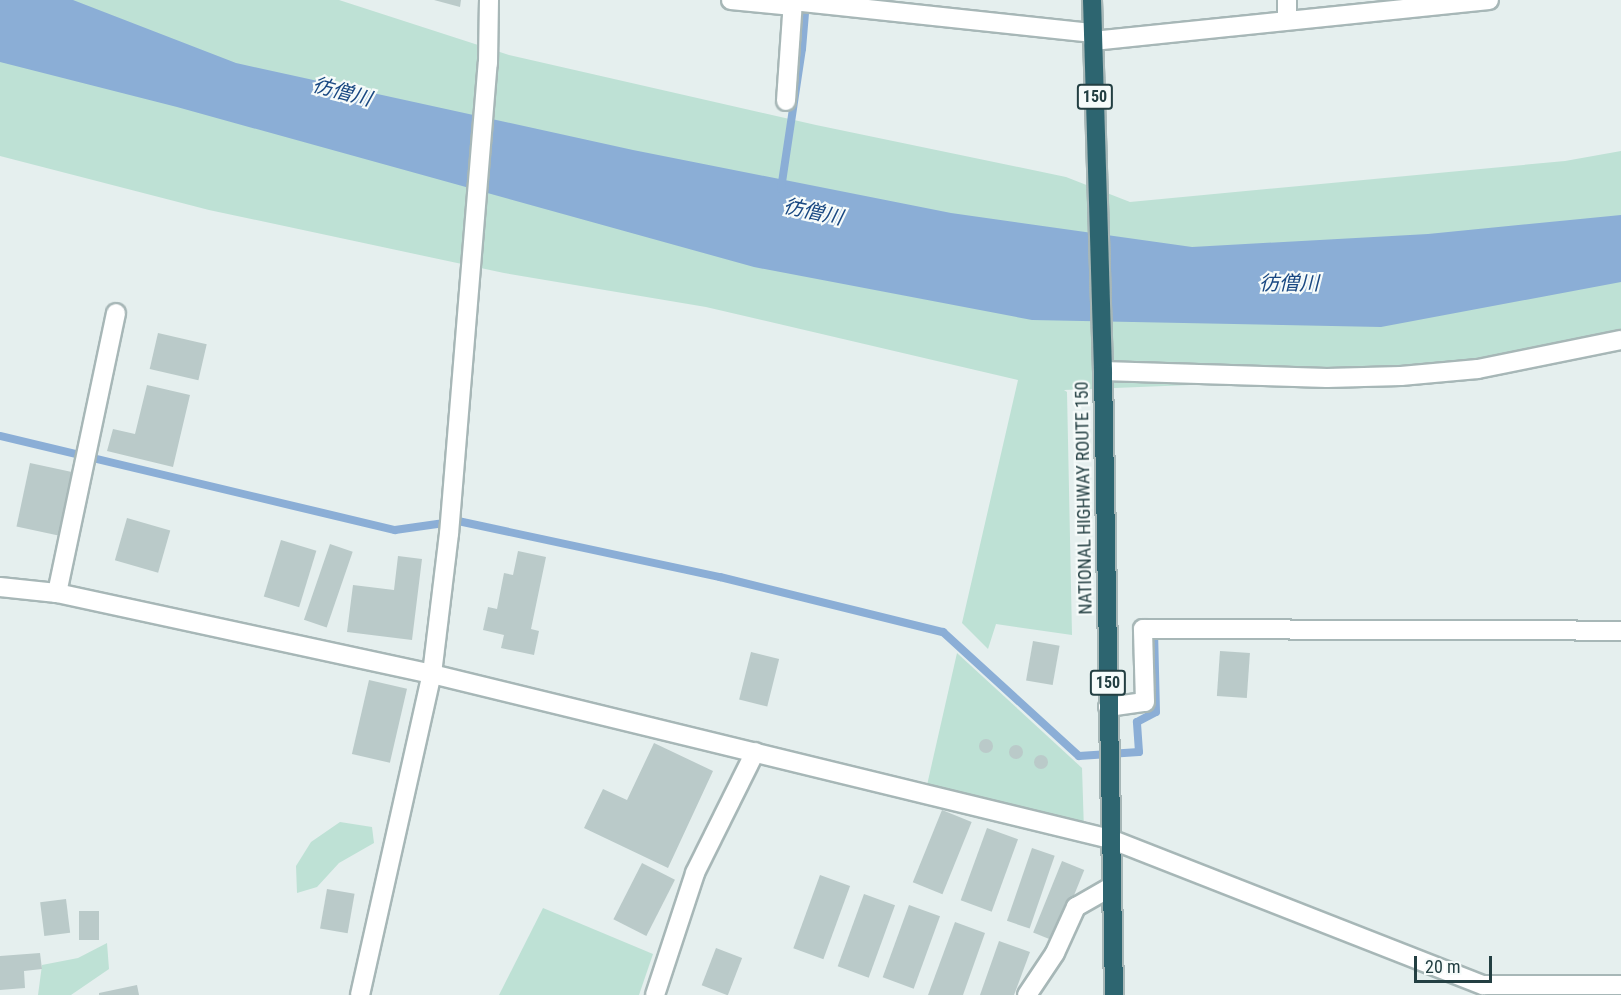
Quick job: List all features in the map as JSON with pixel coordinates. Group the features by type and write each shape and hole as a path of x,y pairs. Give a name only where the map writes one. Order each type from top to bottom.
{"highway":[{"name":"NATIONAL HIGHWAY ROUTE 150","path":"1092,0 1104,371 1114,995"}],"street":[{"path":"360,995 432,674 449,534 488,63 489,0"},
{"path":"731,0 815,3 1093,37 1489,0"},
{"path":"1287,0 1287,20"},
{"path":"786,101 793,2"},
{"path":"57,593 116,313"},
{"path":"1104,371 1327,378 1401,376 1478,369 1621,340"},
{"path":"0,587 57,593 432,674 1110,839 1483,985 1621,985"},
{"path":"1108,707 1145,702 1143,629 1621,631"},
{"path":"655,995 695,873 755,752"},
{"path":"1027,995 1055,953 1076,907 1112,887"}],"green space":[{"path":"0,0 339,0 509,55 816,125 1066,177 1130,202 1565,161 1621,151 1621,329 1387,377 1064,390 1067,392 1072,635 996,624 988,649 962,623 1018,380 706,307 504,273 209,210 0,156"},
{"path":"957,653 1082,768 1084,832 925,794"},
{"path":"340,822 372,827 374,843 339,863 317,887 297,893 296,866 311,842"},
{"path":"543,908 653,954 639,995 499,995"},
{"path":"107,943 109,969 71,995 38,995 42,965 78,958"}],"water":[{"name":"彷僧川","path":"0,0 73,0 236,63 633,150 951,213 1192,247 1428,234 1621,215 1621,282 1381,327 1032,320 754,267 177,107 0,62"}],"building":[{"path":"434,0 461,0 460,7"},
{"path":"158,333 207,344 198,380 150,369"},
{"path":"147,385 190,395 173,467 107,451 113,429 135,434"},
{"path":"30,463 73,472 60,536 16,527"},
{"path":"127,518 170,530 158,573 115,560"},
{"path":"281,540 316,551 299,607 264,596"},
{"path":"330,544 353,552 327,627 304,620"},
{"path":"518,551 546,557 531,629 539,631 534,655 501,648 504,635 483,630 488,607 497,609 504,573 513,575"},
{"path":"398,556 422,559 412,640 347,632 353,585 394,590"},
{"path":"1033,641 1060,646 1053,685 1026,680"},
{"path":"1220,651 1250,653 1247,698 1217,696"},
{"path":"751,652 779,659 767,707 739,700"},
{"path":"369,680 407,689 390,763 352,754"},
{"path":"983,739 989,739 993,746 989,753 983,753 979,749 979,743"},
{"path":"654,743 713,771 668,868 584,828 603,789 627,800"},
{"path":"1013,745 1019,745 1023,752 1019,759 1013,759 1009,755 1009,749"},
{"path":"1038,755 1044,755 1048,762 1044,769 1038,769 1034,765 1034,759"},
{"path":"942,810 972,822 942,894 913,882"},
{"path":"987,828 1018,839 992,912 961,900"},
{"path":"1032,848 1055,856 1030,929 1007,921"},
{"path":"1062,861 1084,870 1055,941 1033,932"},
{"path":"642,863 675,880 646,936 613,919"},
{"path":"820,875 850,886 823,959 793,948"},
{"path":"327,889 355,894 348,933 320,928"},
{"path":"864,894 895,905 869,978 838,966"},
{"path":"66,899 70,933 44,936 40,902"},
{"path":"909,905 940,916 914,989 883,977"},
{"path":"79,911 99,911 99,940 79,940"},
{"path":"955,922 985,933 963,995 928,995"},
{"path":"999,941 1030,952 1014,995 980,995"},
{"path":"716,948 742,958 728,995 702,985"},
{"path":"40,953 42,969 24,971 25,988 0,990 0,956"},
{"path":"137,985 139,995 99,995 99,993"}],"waterway":[{"name":"彷僧川","path":"781,189 802,49 806,1"},
{"path":"0,436 395,530 458,521 720,577 943,632 1079,756 1139,752 1137,722 1156,712 1154,628"}]}
